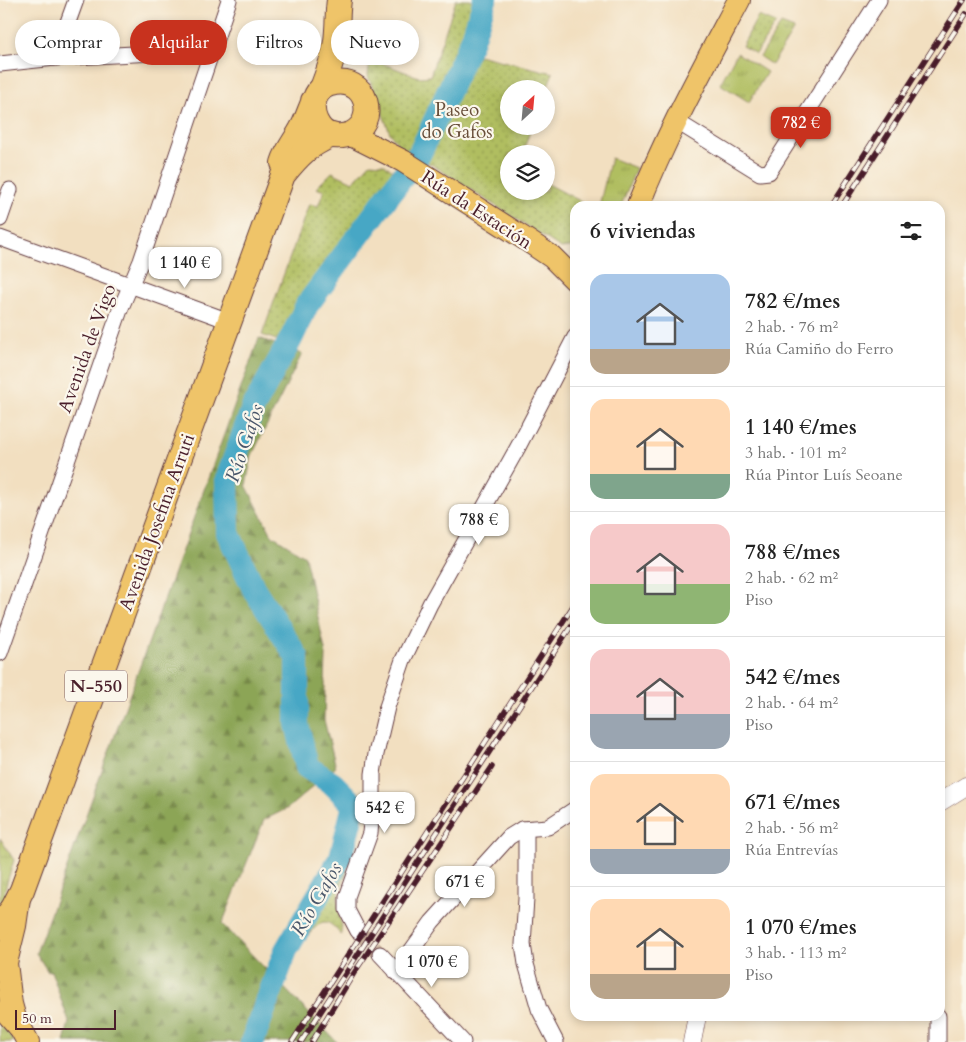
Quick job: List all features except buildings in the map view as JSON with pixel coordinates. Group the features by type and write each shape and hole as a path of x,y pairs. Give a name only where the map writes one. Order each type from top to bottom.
{"highway":[{"name":"Rúa da Estación","path":"336,20 339,0"},
{"name":"Rúa da Estación","path":"283,174 282,162 302,129 331,62"},
{"name":"Rúa da Estación","path":"345,65 362,99"},
{"path":"331,83 349,84 362,99 362,125 341,135 324,132 314,118 312,110 318,94 331,83"},
{"name":"Avenida Josefina Arruti","path":"2,921 19,898 283,174 300,154 314,143 341,135"}],"main road":[{"path":"640,201 676,121 739,0"},
{"name":"Rúa da Estación","path":"362,99 379,135 403,161"},
{"name":"Rúa da Estación","path":"341,135 403,161 552,257 570,275"},
{"name":"Rúa da Estación","path":"552,257 570,263"},
{"path":"19,898 16,926 6,963 10,1004 22,1031"},
{"path":"0,1006 22,1031"}],"street":[{"path":"69,20 76,0"},
{"name":"Avenida de Vigo","path":"223,20 229,0"},
{"path":"676,121 760,173 768,172 879,0"},
{"path":"0,64 15,62"},
{"name":"Avenida de Vigo","path":"0,653 130,285 141,261 208,65"},
{"path":"0,219 10,190"},
{"path":"0,238 229,321"},
{"path":"358,931 347,910 347,897 370,832 376,754 387,707 403,660 430,604 518,447 570,346"},
{"path":"945,799 966,786"},
{"path":"396,972 442,910 510,837 522,829 548,827 570,812"},
{"path":"522,829 526,836 526,899 522,944 539,1009 556,1042"},
{"path":"380,954 462,1042"},
{"path":"692,1042 696,1021"},
{"path":"938,1021 938,1042"}],"green space":[{"name":"Paseo do Gafos","path":"456,0 491,0 474,54 553,73 550,80 500,80 500,135 529,135 525,145 500,145 500,200 555,200 555,188 580,201 570,201 570,247 561,248 431,164 403,152 390,133 368,76 369,65 387,65 419,77 430,76"},
{"path":"758,16 776,23 756,54 742,46"},
{"path":"781,24 794,29 772,65 760,57"},
{"path":"737,53 767,72 749,102 720,84"},
{"path":"611,158 636,168 623,201 600,201"},
{"path":"370,163 384,164 399,174 307,296 285,343 262,335 309,204 318,206 324,191 316,188 332,172 353,182"},
{"path":"259,338 302,354 252,455 246,485 272,535 305,556 326,655 324,720 336,767 288,808 264,820 222,924 337,1042 64,1042 69,1022 51,971 48,972 36,953"},
{"path":"0,838 14,860 4,892 10,893 0,907"},
{"path":"348,870 338,895 341,935 326,922 320,924 312,931 286,967 273,991 266,1008 257,1042 243,1042 258,995 315,888 325,878"},
{"path":"0,1021 13,1040 12,1042 0,1042"}],"waterway":[{"name":"Río Gafos","path":"252,1042 286,950 341,857 354,805 333,784 307,767 297,724 297,657 254,589 228,533 227,479 253,408 291,339 307,305 420,153 472,40 485,0"}],"tunnel":[{"path":"358,931 380,954"}],"railway":[{"path":"834,201 964,0"},
{"path":"845,201 966,14"},
{"path":"292,1042 570,611"},
{"path":"301,1042 570,628"},
{"path":"312,1042 354,973 492,767"}]}
